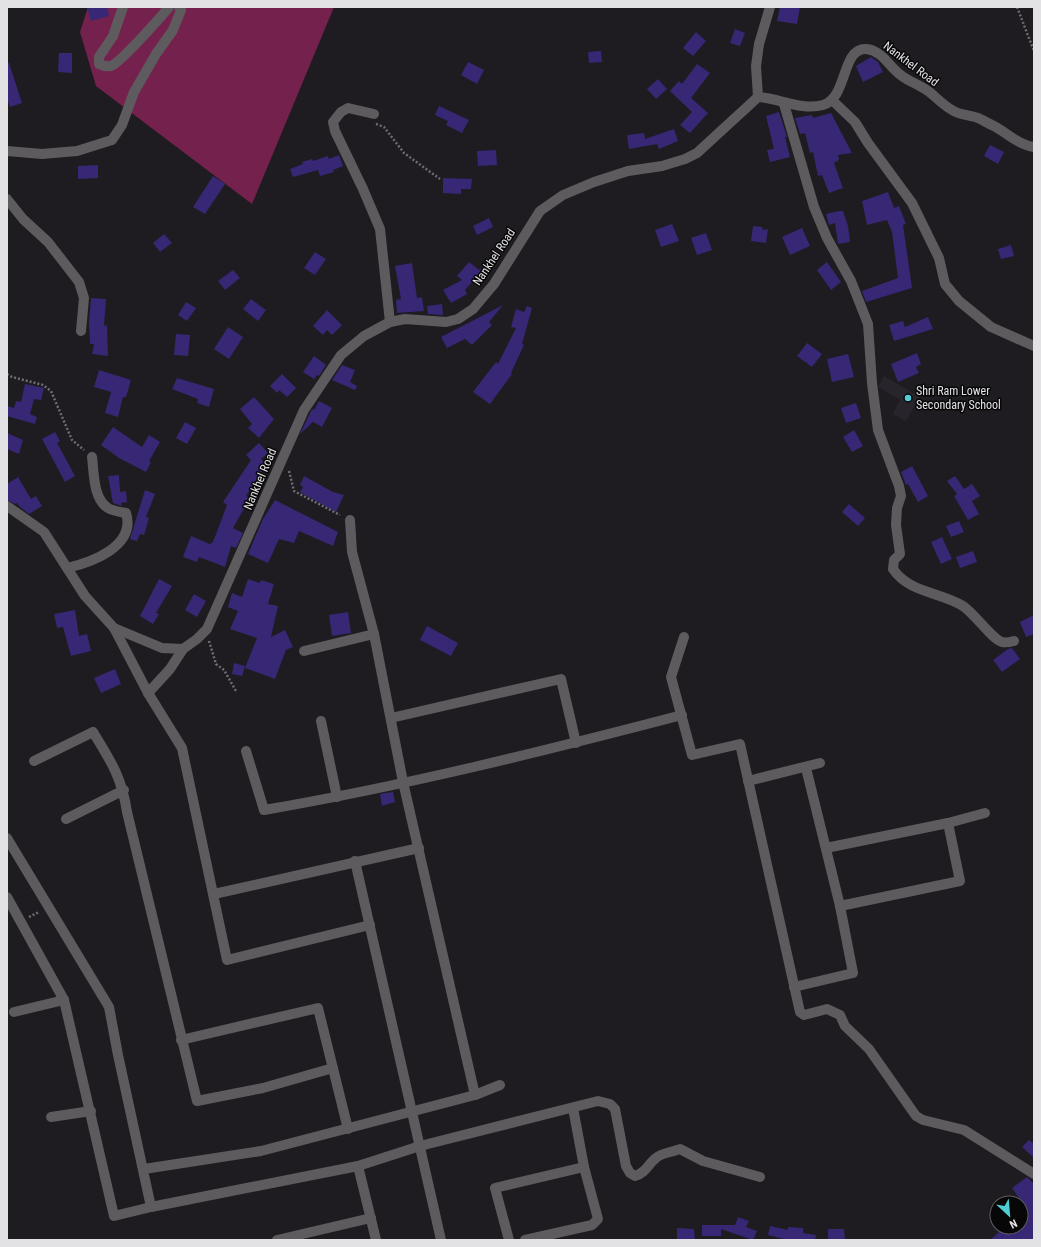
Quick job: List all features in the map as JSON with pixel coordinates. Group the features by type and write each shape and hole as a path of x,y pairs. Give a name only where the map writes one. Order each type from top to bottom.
{"street":[{"path":"123,7 113,36 99,57 99,64 104,67 112,65 121,58 169,7"},
{"path":"7,151 42,154 77,151 112,140 122,125 134,92 156,54 174,30 181,10 179,7"},
{"path":"770,7 759,44 756,66 758,97 767,98 784,104 822,106 833,101 855,122 912,203 937,253 945,284 959,301 991,327 1034,346"},
{"name":"Nankhel Road","path":"833,101 838,95 851,58 859,50 866,49 880,54 901,75 927,91 953,111 978,118 996,128 1006,136 1034,147"},
{"name":"Nankhel Road","path":"183,649 198,639 206,629 304,410 340,355 364,336 390,322 405,319 446,322 458,319 473,309 494,284 540,211 563,195 594,182 628,171 662,166 685,159 697,153 758,97"},
{"path":"784,104 814,207 827,238 851,281 868,324 872,383 878,430 897,479 901,496 897,508 896,525 900,554 893,564 893,569 897,575 911,585 954,601 972,612 996,639 1003,642 1014,641"},
{"path":"372,118 348,108 341,112 333,122 380,229 390,322"},
{"path":"7,199 23,219 48,242 79,282 84,298 81,331"},
{"path":"67,568 81,565 110,551 124,538 129,521 126,513 109,509 101,503 96,488 92,457"},
{"path":"7,506 44,532 85,596 114,628 148,693 182,748 228,960 370,924"},
{"path":"350,520 352,552 374,634 403,782 475,1095"},
{"path":"114,628 162,648 183,649"},
{"path":"304,651 374,634"},
{"path":"684,637 671,676 692,755 740,744 800,1012 804,1014 828,1009 840,1015 845,1026 869,1049 916,1116 923,1120 964,1130 1034,1174"},
{"path":"148,693 170,669 183,649"},
{"path":"391,718 561,679 576,742"},
{"path":"246,751 264,810 337,797 403,782 576,742 682,715"},
{"path":"321,722 337,797"},
{"path":"34,761 93,732 114,767 124,790 127,812 197,1101 263,1088 333,1068"},
{"path":"748,781 806,768 820,763"},
{"path":"794,986 853,973 840,906 806,768"},
{"path":"66,819 124,790"},
{"path":"826,848 948,823 985,813"},
{"path":"840,906 960,881 948,823"},
{"path":"7,838 109,1007 151,1207"},
{"path":"214,894 355,861 419,848"},
{"path":"355,861 441,1240"},
{"path":"7,896 64,1000 91,1111 114,1216 151,1207 358,1166 420,1146 598,1101 610,1104 615,1109 626,1166 630,1173 635,1176 641,1174 656,1158 680,1149 703,1161 760,1177"},
{"path":"14,1012 64,1000"},
{"path":"181,1040 318,1008 348,1129"},
{"path":"144,1169 261,1151 475,1095 500,1085"},
{"path":"525,1240 592,1225 598,1219 584,1167 573,1108"},
{"path":"51,1117 91,1111"},
{"path":"358,1166 376,1240"},
{"path":"509,1240 495,1188 584,1167"},
{"path":"277,1240 371,1218"}],"path":[{"path":"1017,7 1034,51"},
{"path":"372,118 384,127 404,153 440,179"},
{"path":"7,374 12,378 43,385 51,391 72,440 92,457"},
{"path":"280,466 289,472 294,491 350,520"},
{"path":"206,629 211,652 216,664 224,670 236,691"},
{"path":"21,921 48,907"}],"shaded area":[{"path":"88,7 334,7 252,204 96,86 80,32"},
{"name":"Shri Ram Lower Secondary School","path":"884,376 920,397 906,421 893,414 900,400 878,387"}],"building":[{"path":"87,7 107,7 109,16 91,21"},
{"path":"780,7 800,7 797,24 777,21"},
{"path":"735,29 745,33 740,46 730,43"},
{"path":"696,32 706,41 693,56 683,48"},
{"path":"601,51 602,62 589,63 588,52"},
{"path":"59,53 72,53 72,73 58,72"},
{"path":"871,57 878,62 883,72 863,82 856,66"},
{"path":"468,62 484,70 477,84 461,75"},
{"path":"7,63 9,63 22,103 10,107 7,99"},
{"path":"697,64 710,73 691,98 708,113 690,133 680,125 692,112 670,91 679,81 682,84"},
{"path":"658,79 667,89 656,99 647,89"},
{"path":"439,106 469,120 462,133 446,125 448,121 435,115"},
{"path":"779,112 787,137 785,137 790,157 770,162 767,150 774,149 766,116"},
{"path":"831,113 852,153 838,155 839,160 834,163 843,188 829,193 822,175 818,176 813,152 810,153 805,133 800,134 795,118 812,115 813,118"},
{"path":"674,129 678,141 659,149 657,144 629,149 627,135 644,133 645,139"},
{"path":"990,145 1004,152 998,164 984,156"},
{"path":"496,150 497,165 478,166 477,151"},
{"path":"339,155 343,166 333,170 334,172 320,176 318,170 293,177 290,169 303,164 302,162 312,159 313,161 328,156 329,159"},
{"path":"98,165 98,178 78,179 78,166"},
{"path":"213,176 225,184 205,214 193,207"},
{"path":"443,178 472,179 471,189 461,189 461,194 443,193"},
{"path":"888,192 894,208 899,206 906,224 903,225 912,288 866,302 862,291 898,278 892,232 887,220 867,225 862,201"},
{"path":"843,211 848,226 850,242 838,244 835,223 829,225 826,214"},
{"path":"489,218 493,227 477,235 473,226"},
{"path":"672,224 679,241 661,247 655,230"},
{"path":"753,226 762,227 763,230 768,229 766,243 751,241"},
{"path":"802,228 810,246 790,255 782,237"},
{"path":"706,233 712,250 697,255 691,238"},
{"path":"164,234 172,243 160,252 153,243"},
{"path":"1011,245 1014,256 1001,259 998,249"},
{"path":"315,252 326,259 315,275 304,268"},
{"path":"469,262 479,270 483,269 465,290 467,294 451,303 443,290 462,280 457,276"},
{"path":"827,262 841,282 831,290 817,270"},
{"path":"412,263 417,298 422,297 424,311 397,313 396,300 401,299 395,266"},
{"path":"233,270 240,278 225,290 218,281"},
{"path":"91,298 106,299 104,326 107,325 108,356 92,354 94,344 90,344 89,323"},
{"path":"251,299 266,310 258,321 243,309"},
{"path":"186,302 196,308 187,321 178,315"},
{"path":"442,304 443,315 428,314 427,306"},
{"path":"503,305 489,322 492,325 472,345 465,339 447,348 441,337"},
{"path":"527,306 532,308 522,344 524,345 511,373 512,374 490,404 473,392 496,362 498,364 516,328 511,327 516,309 524,312"},
{"path":"327,310 342,325 332,335 327,330 323,335 313,326"},
{"path":"928,317 933,329 894,341 889,325 903,321 905,327"},
{"path":"228,327 243,337 229,359 214,349"},
{"path":"176,334 190,335 188,356 174,355"},
{"path":"807,343 822,354 812,367 797,356"},
{"path":"917,353 921,364 916,367 919,373 898,382 891,364"},
{"path":"848,354 854,377 832,382 827,359"},
{"path":"314,356 326,365 319,376 317,375 314,379 303,372"},
{"path":"342,365 355,370 350,382 357,386 355,390 332,380"},
{"path":"99,370 131,380 126,397 123,397 118,417 105,413 111,392 94,387"},
{"path":"282,374 296,388 287,397 279,390 277,393 270,386"},
{"path":"177,378 214,389 209,407 197,403 198,399 172,389"},
{"path":"25,384 44,388 41,400 34,399 30,414 37,417 35,424 7,416 7,406 14,408 16,401 21,402"},
{"path":"254,397 274,419 259,438 248,428 252,424 240,409"},
{"path":"319,401 332,408 322,427 313,422 300,434 312,409 314,410"},
{"path":"856,403 861,418 846,423 841,408"},
{"path":"185,422 196,428 187,444 176,438"},
{"path":"113,427 142,447 149,435 160,442 149,461 151,462 146,472 119,458 101,445"},
{"path":"854,430 863,446 852,452 843,437"},
{"path":"55,432 60,441 57,443 75,476 65,482 42,439"},
{"path":"7,433 23,440 19,454 7,449"},
{"path":"259,443 268,453 261,459 266,465 246,496 250,498 233,528 243,533 236,548 231,546 225,567 199,557 197,562 183,557 191,536 210,544 213,542 227,505 223,502 251,460 246,455"},
{"path":"912,466 928,496 918,502 908,484 906,485 901,472"},
{"path":"119,475 120,492 126,491 127,502 121,503 122,506 113,503 108,476"},
{"path":"304,476 333,492 344,495 336,512 300,492 303,487 300,485"},
{"path":"955,476 964,489 972,484 980,496 972,501 979,514 968,520 954,496 957,494 947,481"},
{"path":"18,477 31,499 36,496 42,506 29,514 17,503 15,504 7,500 7,484"},
{"path":"145,490 155,494 146,517 149,518 144,535 140,534 137,541 130,539"},
{"path":"275,500 338,532 333,546 299,531 294,543 279,539 268,563 248,554 263,519"},
{"path":"849,504 865,518 858,526 842,512"},
{"path":"959,521 964,532 951,537 946,526"},
{"path":"942,537 952,559 941,564 931,542"},
{"path":"973,551 977,562 960,568 956,557"},
{"path":"159,579 172,586 156,613 159,614 153,624 140,616"},
{"path":"248,579 260,583 261,580 274,584 268,604 278,606 271,637 285,630 293,647 286,650 275,679 245,668 257,638 230,629 238,611 228,607 232,593 242,597"},
{"path":"194,594 206,601 197,617 185,610"},
{"path":"75,610 79,636 87,634 91,651 71,656 63,627 57,628 54,614"},
{"path":"348,612 351,633 332,636 329,615"},
{"path":"1034,615 1034,634 1026,637 1020,622"},
{"path":"427,626 458,643 451,656 420,640"},
{"path":"1012,648 1020,659 1002,672 993,660 1008,649"},
{"path":"234,663 245,666 242,676 232,674"},
{"path":"115,669 121,684 101,693 94,678"},
{"path":"393,792 395,802 382,806 380,794"},
{"path":"1029,1140 1034,1144 1034,1158 1022,1147"},
{"path":"1027,1177 1034,1184 1034,1240 990,1240 996,1235 1029,1235 1029,1195 1017,1195 1012,1188"},
{"path":"738,1217 749,1221 746,1227 757,1231 753,1240 721,1229 721,1236 702,1236 702,1225 735,1225"},
{"path":"770,1226 788,1230 788,1227 803,1228 803,1233 816,1235 815,1240 788,1240 768,1235"},
{"path":"677,1228 694,1229 695,1240 677,1240"},
{"path":"828,1229 844,1229 845,1240 828,1240"}],"place":[{"name":"Shri Ram Lower Secondary School","path":"908,398"}]}
